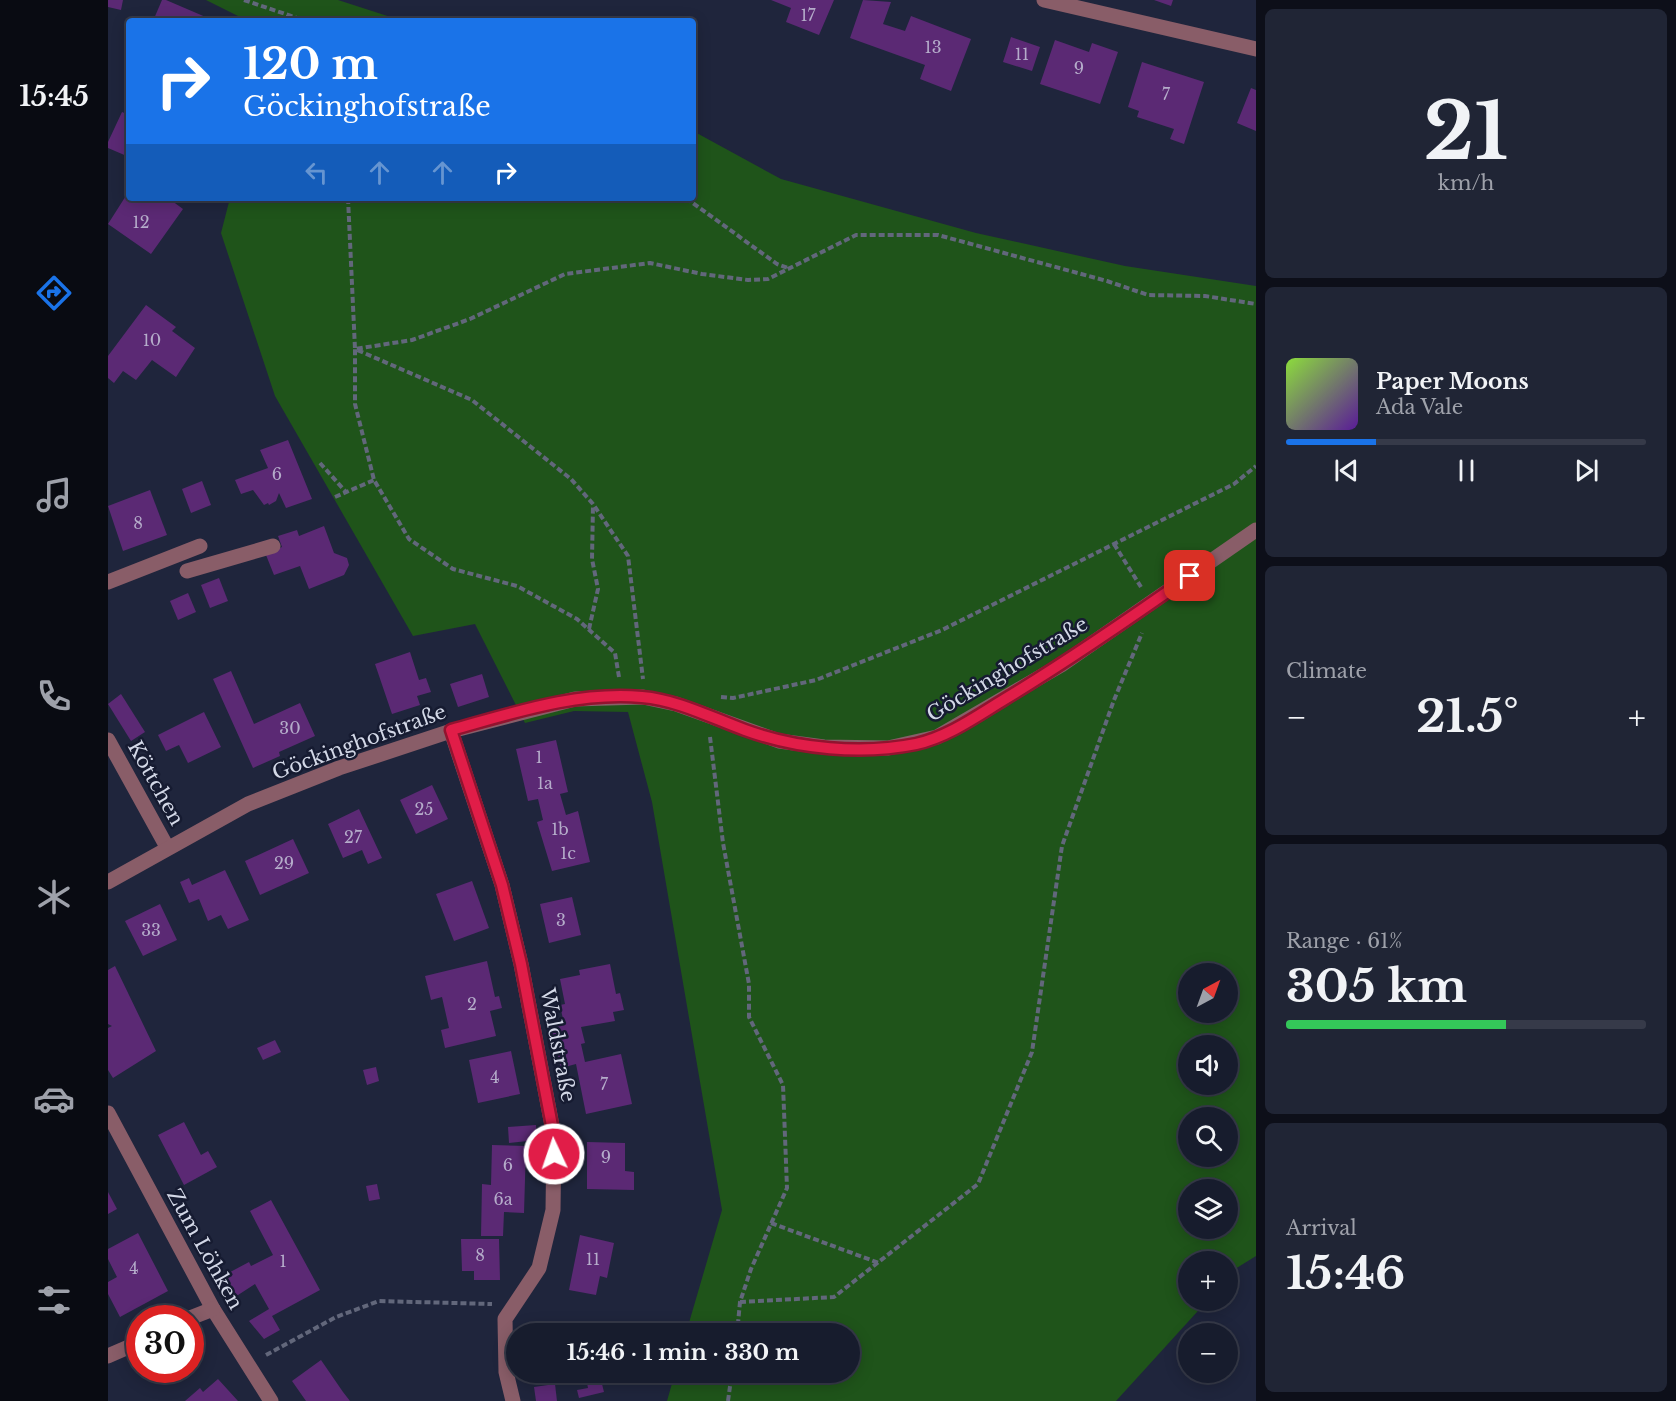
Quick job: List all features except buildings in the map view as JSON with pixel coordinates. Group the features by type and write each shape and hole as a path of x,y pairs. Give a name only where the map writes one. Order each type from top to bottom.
{"street":[{"path":"1044,0 1256,49"},
{"name":"Göckinghofstraße","path":"108,882 167,847 248,804 353,763 451,730 576,699 643,697 676,704 779,741 859,748 916,744 960,726 1061,665 1256,530"},
{"path":"108,582 201,546"},
{"path":"181,554 189,577 273,546"},
{"name":"Waldstraße","path":"451,730 502,885 521,964 554,1136 552,1214 539,1268 505,1319 506,1372 513,1401"},
{"name":"Köttchen","path":"108,740 167,847"},
{"name":"Zum Löhken","path":"108,1113 213,1309 246,1365 271,1401"},
{"path":"204,1313 213,1309"},
{"path":"108,1356 126,1348"}],"path":[{"path":"244,0 297,18"},
{"path":"348,201 355,404 374,480 409,539 453,569 517,586 589,628 615,652 622,697"},
{"path":"690,201 784,269 795,267"},
{"path":"354,349 412,340 470,319 565,274 650,263 702,274 748,280 768,279 856,235 938,235 1107,281 1148,295 1205,296 1256,304"},
{"path":"354,349 471,400 571,479 593,504 628,556 643,697"},
{"path":"320,462 346,492"},
{"path":"711,696 733,698 816,681 942,630 1234,484 1256,466"},
{"path":"335,497 374,480"},
{"path":"589,628 598,589 592,559 593,504"},
{"path":"740,1302 834,1297 978,1184 1032,1052 1062,846 1114,700 1154,601 1114,544"},
{"path":"643,680 652,683"},
{"path":"707,716 723,843 749,984 748,1017 783,1085 787,1188 751,1269 740,1302 738,1323"},
{"path":"771,1223 879,1263"},
{"path":"246,1365 336,1317 379,1302 513,1305"},
{"path":"728,1401 730,1383"}],"green space":[{"path":"206,0 338,0 394,18 242,18"},
{"path":"696,133 781,179 976,233 1125,266 1256,286 1256,1256 1238,1267 1238,1251 1178,1251 1178,1311 1198,1311 1187,1323 1178,1323 1178,1333 1116,1401 667,1401 672,1383 860,1383 860,1323 689,1323 722,1210 652,802 628,712 574,711 525,723 475,624 413,636 275,396 221,233 229,201 696,201"}],"route":[{"path":"554,1154 554,1136 521,964 502,885 451,730 576,699 610,696 643,697 676,704 779,741 824,747 859,748 916,744 938,737 960,726 1061,665 1190,576"}]}
